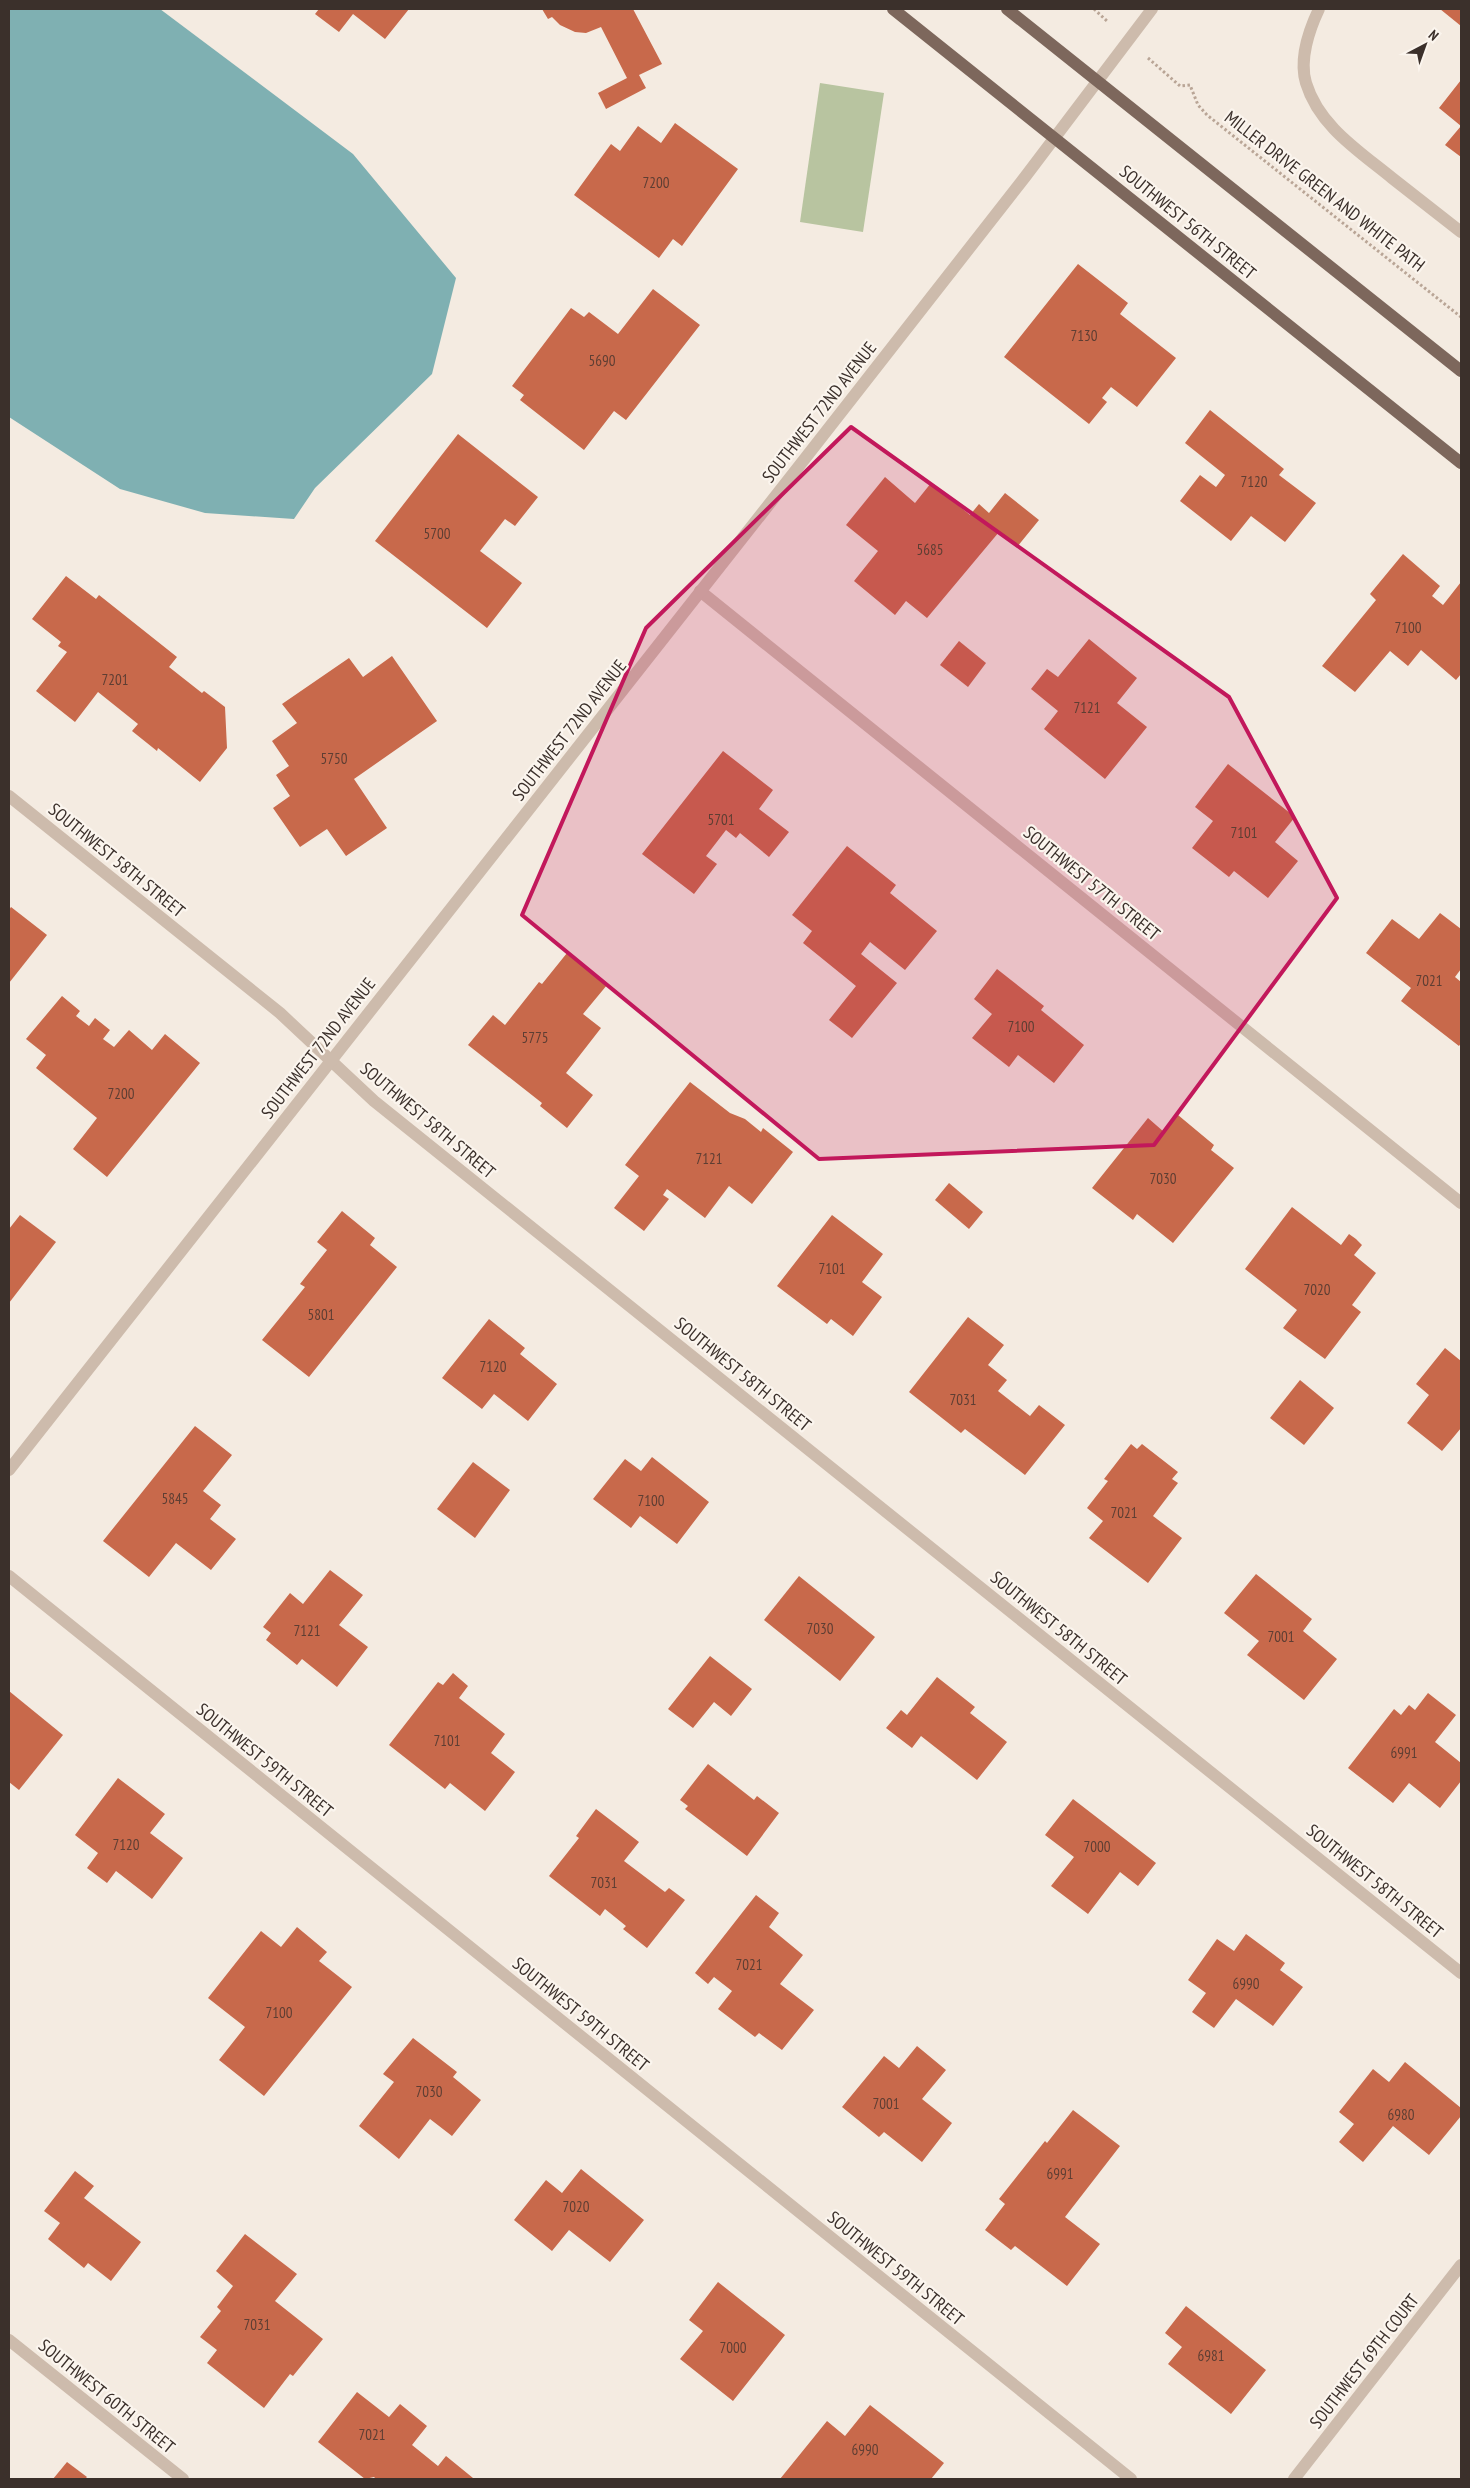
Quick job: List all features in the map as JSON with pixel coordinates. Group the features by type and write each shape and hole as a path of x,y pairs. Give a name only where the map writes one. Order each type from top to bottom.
{"main road":[{"name":"SOUTHWEST 56TH STREET","path":"893,9 1461,463"},
{"path":"1007,9 1461,371"}],"street":[{"name":"SOUTHWEST 72ND AVENUE","path":"9,1470 1055,138 1152,9"},
{"path":"1319,9 1312,23 1304,64 1306,81 1318,108 1345,141 1461,232"},
{"name":"SOUTHWEST 57TH STREET","path":"700,591 1461,1202"},
{"name":"SOUTHWEST 58TH STREET","path":"9,796 280,1013 374,1101 1461,1973"},
{"name":"SOUTHWEST 59TH STREET","path":"9,1576 1131,2479"},
{"name":"SOUTHWEST 69TH COURT","path":"1294,2479 1461,2265"},
{"name":"SOUTHWEST 60TH STREET","path":"9,2340 182,2479"}],"path":[{"name":"MILLER DRIVE GREEN AND WHITE PATH","path":"1180,86 1190,85 1198,105 1207,115 1461,317"}],"highlighted area":[{"path":"851,427 1229,697 1337,898 1154,1145 819,1159 522,915 646,628"}],"green space":[{"path":"820,83 884,93 863,232 800,222"}],"water":[{"path":"9,9 160,9 353,154 456,278 432,374 315,488 294,519 205,513 120,489 9,417"}],"building":[{"path":"319,9 409,9 385,39 353,14 339,32 315,14"},
{"path":"542,9 633,9 662,64 639,75 646,88 606,109 598,93 627,78 601,27 586,33 575,32 560,25 552,17 548,19"},
{"path":"1440,9 1461,9 1461,26"},
{"path":"1461,80 1461,126 1439,108"},
{"path":"675,123 738,169 682,246 673,239 659,258 574,195 611,144 620,151 638,126 661,143"},
{"path":"1461,126 1461,157 1445,145"},
{"path":"1078,264 1128,303 1120,314 1176,358 1137,407 1111,387 1102,398 1107,402 1089,424 1004,357"},
{"path":"653,289 700,325 626,420 614,411 584,450 520,400 524,395 512,386 571,308 584,317 589,312 618,334"},
{"path":"1210,410 1284,469 1279,475 1316,503 1285,542 1251,516 1231,541 1180,501 1200,475 1216,487 1225,475 1185,443"},
{"path":"458,434 538,497 515,526 505,519 480,551 522,583 487,628 375,541"},
{"path":"885,477 915,503 931,483 970,515 979,504 989,513 1005,493 1039,520 1017,547 999,532 927,618 906,601 895,615 854,581 878,551 846,525"},
{"path":"1403,554 1440,586 1432,596 1443,605 1461,582 1461,674 1456,680 1421,650 1408,666 1390,651 1355,692 1322,666 1376,600 1370,594"},
{"path":"66,576 96,599 99,595 177,657 169,667 202,693 204,691 225,707 227,748 200,782 158,748 157,751 132,731 138,724 98,692 75,722 36,691 67,652 58,646 61,642 32,619"},
{"path":"1089,639 1137,678 1117,703 1147,727 1105,779 1044,729 1058,711 1031,689 1047,669 1058,677"},
{"path":"959,641 986,663 968,687 940,665"},
{"path":"392,656 437,721 354,779 387,828 346,856 327,829 300,847 273,808 290,796 276,775 289,766 272,741 297,723 282,704 349,658 363,677"},
{"path":"723,751 773,790 759,809 789,832 769,857 740,833 736,838 726,830 706,856 717,864 694,894 642,854"},
{"path":"1228,764 1295,817 1275,842 1298,861 1268,898 1234,871 1229,877 1192,848 1213,821 1195,807"},
{"path":"847,846 896,885 890,893 937,931 905,970 870,942 861,954 897,983 852,1038 829,1020 856,986 803,943 812,931 792,915"},
{"path":"11,907 47,935 9,983 9,910"},
{"path":"1440,913 1461,929 1461,969 1455,977 1461,982 1461,1043 1459,1046 1401,1001 1411,988 1366,953 1392,919 1419,939"},
{"path":"567,953 607,985 583,1014 601,1028 566,1073 593,1095 567,1128 540,1106 542,1103 468,1045 493,1015 505,1025 539,982 542,984"},
{"path":"997,969 1044,1006 1041,1010 1084,1045 1054,1083 1018,1055 1009,1067 972,1038 992,1014 974,999"},
{"path":"62,996 80,1011 76,1016 89,1026 95,1018 110,1030 103,1039 114,1047 129,1030 152,1050 165,1034 200,1063 107,1177 73,1149 97,1118 36,1068 46,1055 26,1039"},
{"path":"690,1082 730,1113 745,1119 761,1132 763,1128 793,1152 752,1204 729,1186 705,1218 667,1189 663,1195 669,1199 644,1231 614,1208 639,1176 625,1165"},
{"path":"1178,1115 1214,1145 1211,1150 1234,1168 1173,1243 1137,1214 1133,1220 1092,1188 1148,1118 1164,1132"},
{"path":"949,1183 983,1212 969,1229 935,1200"},
{"path":"1292,1207 1341,1245 1349,1234 1356,1239 1362,1245 1354,1255 1376,1273 1352,1305 1361,1312 1325,1359 1283,1328 1297,1310 1245,1269"},
{"path":"342,1211 375,1238 370,1245 397,1267 309,1377 262,1340 305,1287 300,1284 327,1250 317,1242"},
{"path":"20,1215 56,1242 9,1303 9,1229"},
{"path":"832,1215 883,1254 862,1282 882,1297 853,1336 831,1319 827,1324 777,1286"},
{"path":"968,1317 1004,1345 988,1365 1007,1380 998,1391 1030,1416 1039,1405 1065,1425 1025,1475 965,1429 961,1433 909,1392"},
{"path":"489,1319 525,1348 520,1354 557,1384 528,1421 494,1394 482,1409 442,1378"},
{"path":"1445,1348 1461,1361 1461,1428 1442,1451 1407,1423 1429,1395 1416,1384"},
{"path":"1300,1380 1334,1408 1304,1445 1270,1418"},
{"path":"195,1426 232,1455 203,1491 221,1505 210,1519 236,1539 211,1570 176,1543 149,1577 103,1541"},
{"path":"1131,1444 1137,1449 1142,1444 1178,1472 1172,1479 1178,1483 1153,1516 1182,1538 1148,1583 1089,1538 1103,1521 1087,1508 1108,1481 1104,1479"},
{"path":"652,1457 709,1502 677,1544 640,1516 631,1528 593,1499 625,1459 641,1471"},
{"path":"473,1462 510,1490 475,1538 437,1509"},
{"path":"330,1570 363,1595 339,1625 368,1647 337,1687 302,1659 297,1665 266,1640 271,1633 263,1627 290,1593 303,1604"},
{"path":"1256,1574 1312,1619 1303,1631 1337,1659 1304,1700 1247,1655 1259,1641 1224,1613"},
{"path":"799,1576 875,1637 840,1681 764,1620"},
{"path":"710,1656 752,1689 731,1716 714,1702 693,1728 668,1709"},
{"path":"453,1673 468,1686 459,1698 505,1734 491,1753 515,1772 485,1811 450,1783 445,1789 389,1745 438,1682 443,1685"},
{"path":"937,1677 975,1707 970,1713 1007,1742 977,1780 921,1736 912,1748 886,1728 901,1710 907,1715"},
{"path":"9,1691 63,1735 19,1790 9,1782"},
{"path":"1428,1693 1456,1715 1435,1742 1461,1763 1461,1781 1440,1808 1409,1783 1393,1803 1348,1768 1394,1709 1401,1715 1409,1705 1415,1710"},
{"path":"708,1764 754,1800 757,1796 779,1813 747,1856 685,1809 688,1806 680,1800"},
{"path":"118,1778 165,1814 150,1833 183,1858 152,1899 116,1871 107,1883 87,1868 98,1853 75,1835"},
{"path":"1073,1799 1156,1863 1138,1886 1120,1872 1088,1914 1051,1886 1074,1857 1045,1835"},
{"path":"596,1809 639,1842 624,1861 665,1892 669,1888 685,1900 647,1948 623,1929 626,1926 605,1909 600,1916 549,1876 579,1838 576,1836"},
{"path":"756,1895 779,1913 769,1927 803,1955 780,1984 814,2010 782,2050 759,2033 755,2037 718,2009 732,1991 714,1977 708,1984 695,1973"},
{"path":"297,1927 327,1952 319,1961 352,1987 264,2096 219,2060 245,2027 208,1998 261,1931 281,1947"},
{"path":"1246,1934 1285,1963 1280,1970 1303,1987 1273,2026 1236,1999 1214,2028 1192,2012 1206,1993 1188,1980 1217,1939 1234,1951"},
{"path":"413,2038 457,2072 453,2077 481,2100 452,2136 430,2119 399,2159 359,2126 394,2082 383,2074"},
{"path":"917,2046 946,2070 922,2099 952,2123 922,2162 884,2132 879,2137 842,2107 884,2056 899,2068"},
{"path":"1405,2062 1461,2108 1461,2116 1429,2155 1393,2126 1363,2162 1339,2142 1354,2124 1339,2112 1373,2069 1389,2082"},
{"path":"1073,2110 1120,2146 1065,2217 1100,2244 1067,2286 1015,2246 1011,2250 985,2230 1005,2204 999,2199 1045,2141 1047,2143"},
{"path":"581,2169 644,2220 610,2262 569,2230 552,2251 514,2220 546,2180 562,2193"},
{"path":"75,2171 94,2186 84,2198 141,2242 111,2281 88,2263 84,2268 48,2239 60,2223 44,2211"},
{"path":"245,2234 297,2274 275,2301 323,2339 293,2376 290,2374 264,2408 207,2363 217,2350 200,2337 221,2311 217,2307 233,2286 216,2271"},
{"path":"718,2282 785,2335 733,2401 680,2359 703,2331 689,2320"},
{"path":"1186,2306 1266,2370 1231,2414 1168,2364 1182,2347 1165,2333"},
{"path":"357,2392 389,2417 400,2404 427,2426 412,2445 438,2466 446,2456 473,2478 376,2479 374,2477 365,2479 318,2442"},
{"path":"870,2405 944,2463 931,2479 780,2479 827,2421 845,2436"},
{"path":"67,2462 87,2477 85,2479 53,2479"}]}
